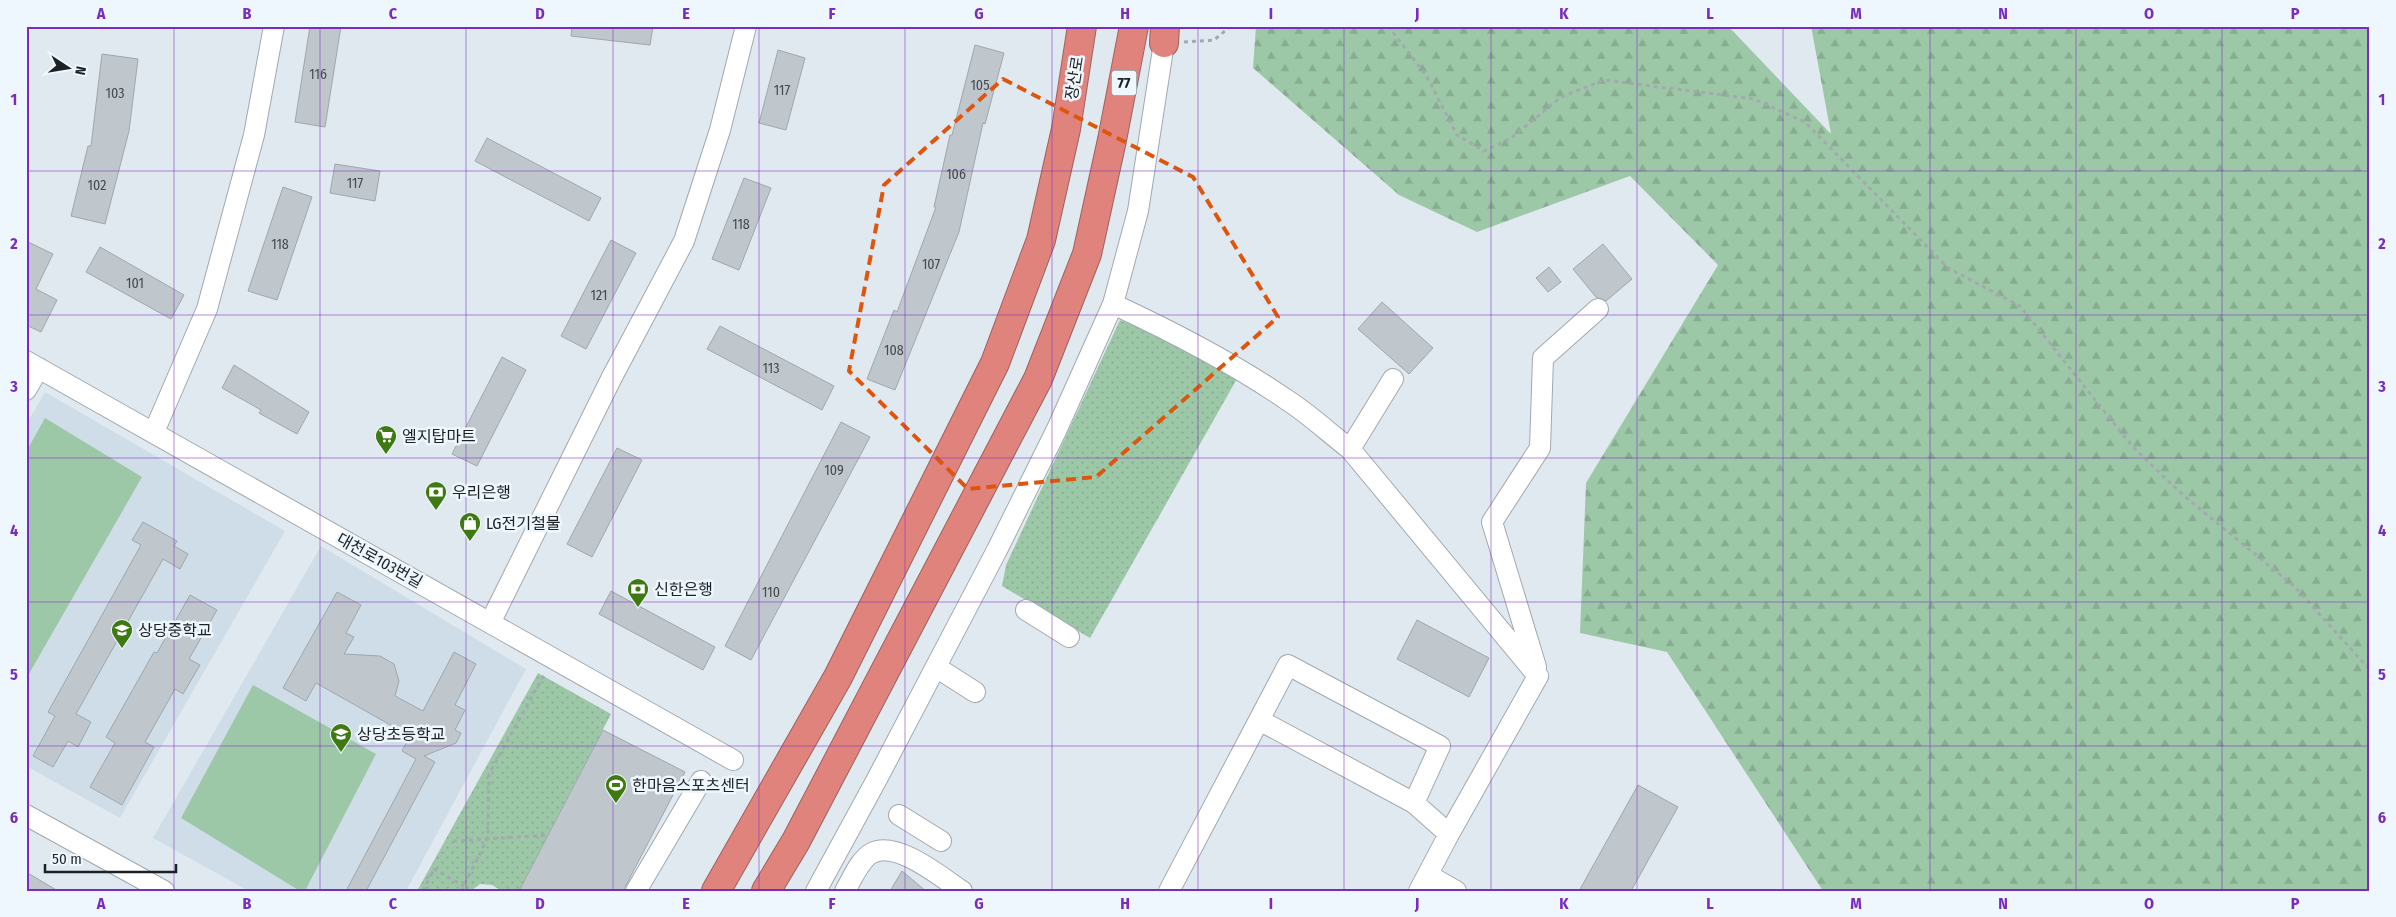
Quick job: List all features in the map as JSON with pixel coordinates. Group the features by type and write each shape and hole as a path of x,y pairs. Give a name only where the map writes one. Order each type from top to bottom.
{"highway":[{"name":"장산로","path":"716,891 838,677 996,363 1041,240 1066,129 1082,26"},
{"name":"77","path":"766,891 796,841 1038,379 1087,254 1134,26"}],"street":[{"path":"154,432 207,309 254,135 274,26"},
{"path":"490,623 612,379 684,241 720,130 746,26"},
{"path":"816,891 936,667 1052,439 1113,304 1138,211 1164,34"},
{"path":"1113,304 1179,335 1233,366 1288,400 1350,450 1538,676"},
{"path":"1456,891 1423,883 1538,676 1492,522 1540,448 1543,358 1598,309"},
{"path":"26,390 33,364"},
{"name":"대천로103번길","path":"33,364 733,760"},
{"path":"1350,450 1393,379"},
{"path":"1026,610 1069,637"},
{"path":"1169,891 1288,665 1440,746 1414,803"},
{"path":"936,667 975,692"},
{"path":"1259,720 1414,803 1449,834"},
{"path":"636,891 701,781"},
{"path":"899,814 941,841"},
{"path":"26,815 164,891"},
{"path":"845,891 862,863 872,853 887,850 905,854 962,891"}],"path":[{"path":"1164,34 1214,40 1230,26"},
{"path":"1388,26 1426,75 1457,135 1484,151 1510,140 1560,97 1604,80 1754,98 1805,122 1948,268 2020,306 2132,446 2184,494 2295,587 2370,670"},
{"path":"461,891 488,838 489,774 553,658"},
{"path":"453,841 548,835"},
{"path":"422,891 434,869 464,886"}],"highlighted area":[{"path":"1003,79 1193,177 1278,317 1096,477 968,489 849,371 884,185"}],"shaded area":[{"name":"상당중학교","path":"45,392 285,531 120,818 26,766 26,425"},
{"name":"상당초등학교","path":"321,546 526,669 406,891 249,891 153,838"}],"green space":[{"path":"1256,26 1728,26 1831,134 1811,26 2370,26 2370,891 1823,891 1667,652 1580,633 1586,483 1718,265 1630,176 1477,232 1399,195 1253,68"},
{"path":"1120,320 1181,344 1238,377 1090,638 1002,586 1006,565"},
{"path":"45,418 142,477 26,679 26,452"},
{"path":"538,673 611,714 519,891 502,891 492,885 480,884 471,891 417,891"},
{"path":"253,685 376,754 305,891 300,891 181,818"}],"building":[{"path":"310,26 341,26 325,127 295,122"},
{"path":"572,26 653,26 650,45 571,36"},
{"path":"975,45 1004,53 985,124 983,123 959,232 895,390 867,379 894,310 897,312 936,207 934,207 950,135 952,135"},
{"path":"778,50 805,58 786,130 759,123"},
{"path":"102,54 138,59 129,131 105,224 71,216 88,146 91,146"},
{"path":"487,138 601,198 589,221 475,161"},
{"path":"335,164 380,171 375,201 330,193"},
{"path":"744,178 771,188 739,270 712,259"},
{"path":"283,187 312,197 277,300 248,291"},
{"path":"611,240 636,253 586,349 561,336"},
{"path":"26,241 53,254 36,289 57,300 41,332 26,325"},
{"path":"1603,244 1632,279 1606,301 1596,297 1573,269"},
{"path":"100,247 184,295 171,319 86,272"},
{"path":"1549,267 1561,282 1548,292 1536,278"},
{"path":"1382,302 1433,348 1409,374 1358,329"},
{"path":"720,326 834,386 822,410 707,349"},
{"path":"502,357 526,370 477,466 452,454"},
{"path":"234,365 309,412 297,434 259,413 261,410 222,388"},
{"path":"841,422 870,437 751,660 725,646"},
{"path":"617,448 642,460 592,557 567,544"},
{"path":"143,522 177,541 174,546 188,554 180,569 163,559 76,714 91,722 78,747 68,741 53,767 33,756 55,716 48,712 141,545 132,540"},
{"path":"611,591 715,647 703,670 599,614"},
{"path":"337,592 361,605 346,633 354,637 344,654 380,656 394,664 399,681 395,696 423,711 454,652 476,664 455,705 465,710 455,730 461,733 456,743 424,756 435,762 366,891 346,891 416,759 402,751 410,736 316,683 306,701 283,688"},
{"path":"190,595 217,610 189,659 200,665 183,694 175,689 145,742 154,747 122,805 90,787 115,743 106,737 154,652 157,653"},
{"path":"1417,620 1489,658 1469,697 1397,659"},
{"name":"한마음스포츠센터","path":"603,730 685,772 623,891 519,891"},
{"path":"1638,785 1678,807 1631,891 1579,891"},
{"path":"902,871 926,891 890,891"},
{"path":"26,872 58,891 26,891"}],"place":[{"name":"엘지탑마트","path":"386,455"},
{"name":"우리은행","path":"436,511"},
{"name":"LG전기철물","path":"470,542"},
{"name":"신한은행","path":"638,608"},
{"name":"상당중학교","path":"122,649"},
{"name":"상당초등학교","path":"341,753"},
{"name":"한마음스포츠센터","path":"616,804"}]}
